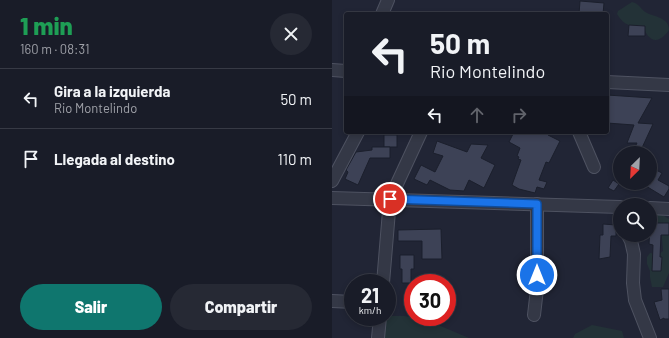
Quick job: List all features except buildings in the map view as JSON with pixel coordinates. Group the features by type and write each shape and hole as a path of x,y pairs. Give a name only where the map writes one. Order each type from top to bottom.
{"street":[{"path":"383,12 388,0"},
{"path":"332,70 344,71"},
{"path":"609,82 669,86"},
{"path":"332,181 357,134"},
{"path":"383,274 390,199 420,134"},
{"path":"580,134 594,166"},
{"path":"332,198 537,204 613,210"},
{"path":"534,315 537,289 537,204"},
{"path":"657,208 669,209"},
{"path":"631,242 634,254 633,284 635,300 650,338"},
{"path":"332,301 344,302"},
{"path":"378,338 379,326"}],"shaded area":[{"path":"632,2 647,13 664,20 667,23 669,30 663,37 656,40 652,39 646,33 644,28 632,26 622,21 617,14 618,11"},
{"path":"657,214 661,214 669,219 669,273 663,287 652,287 647,257 650,253 659,254 663,251 661,228 657,222"},
{"path":"396,316 404,316 404,326 441,326 469,338 380,338 378,326 396,326"},
{"path":"592,325 622,331 624,338 573,338 575,334"}],"route":[{"path":"390,199 537,204 537,275"}]}
